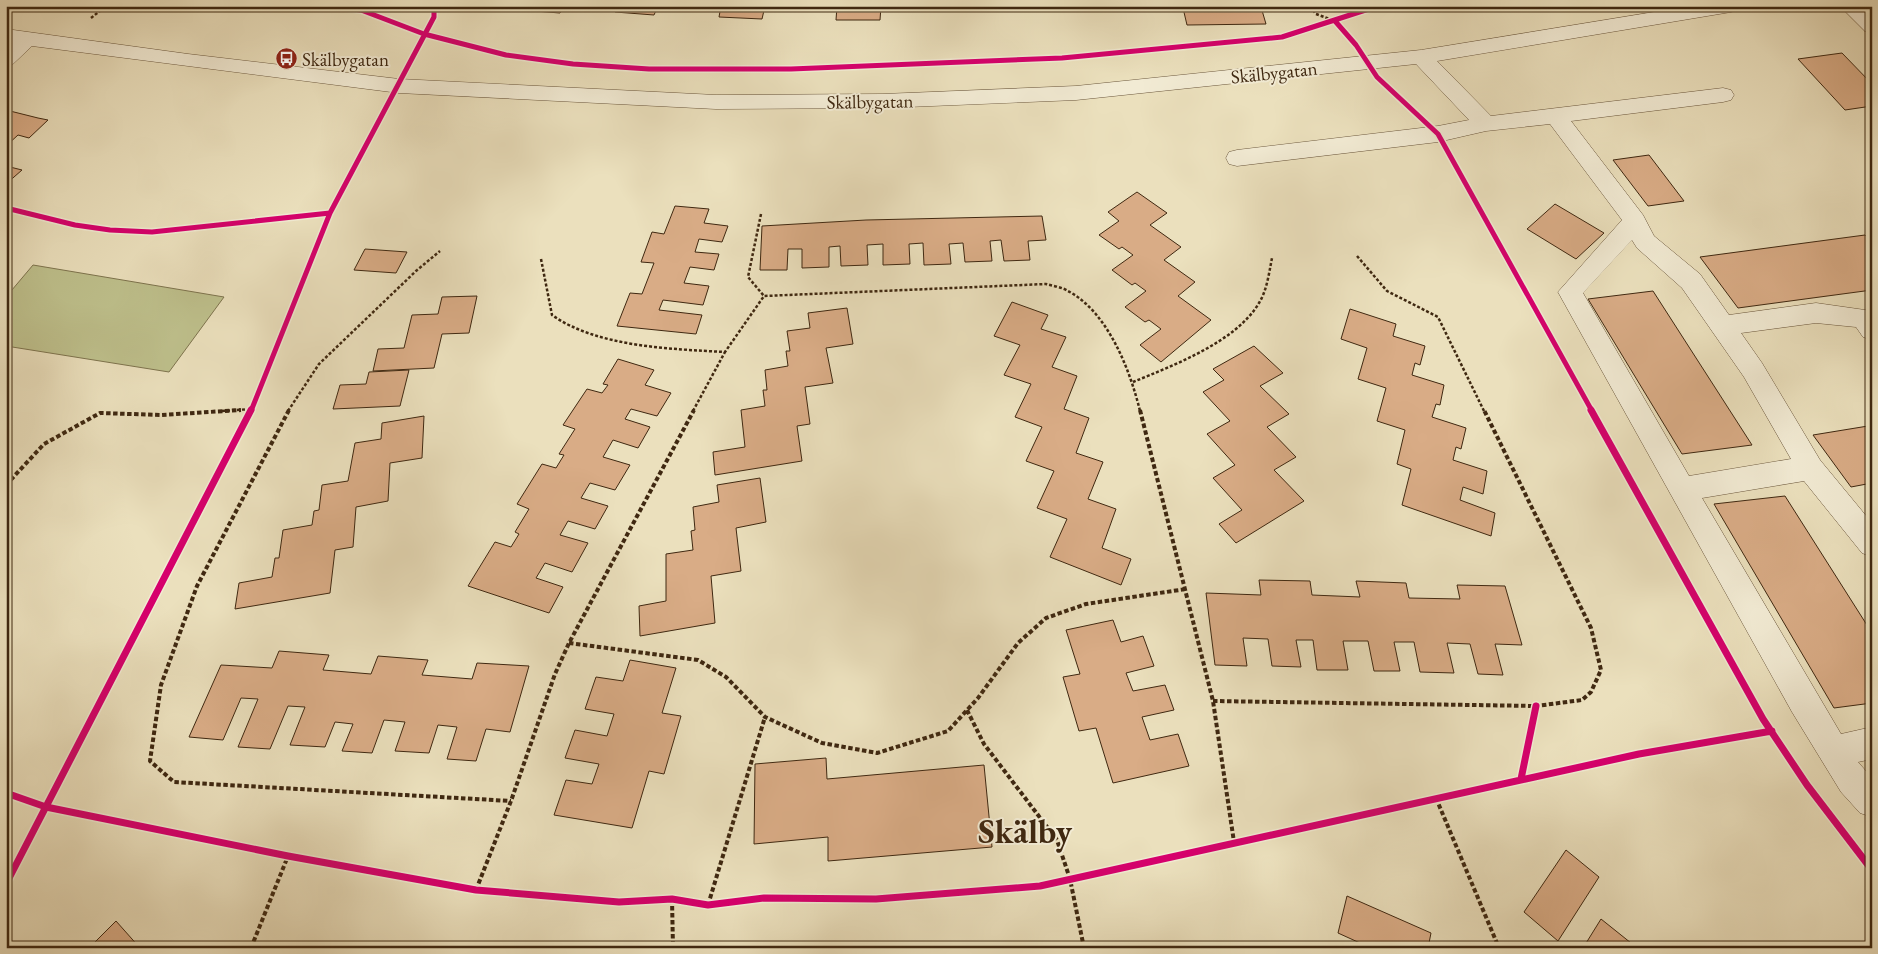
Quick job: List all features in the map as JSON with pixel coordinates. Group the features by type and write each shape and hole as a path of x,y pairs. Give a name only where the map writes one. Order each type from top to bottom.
{"street":[{"name":"Skälbygatan","path":"6,36 188,61 398,86 716,102 883,102 1036,95 1421,57 1732,6"},
{"path":"1850,6 1872,26"},
{"path":"6,59 27,39"},
{"path":"1421,57 1486,124"},
{"path":"1237,158 1438,134 1486,124 1723,95"},
{"path":"1556,116 1635,221 1645,242 1691,281 1753,370 1810,468 1870,537"},
{"path":"1635,221 1570,292 1802,701 1852,781 1872,801"},
{"path":"1722,326 1816,312 1863,318 1872,330"},
{"path":"1682,489 1810,468"},
{"path":"1834,751 1872,743"}],"path":[{"path":"1310,6 1316,14 1335,21 1356,44 1367,62"},
{"path":"1326,24 1343,18"},
{"path":"761,214 748,277 764,296"},
{"path":"440,251 416,271 319,364 291,406 197,586 160,685 150,761 174,782 511,801"},
{"path":"1213,701 1536,706 1582,700 1591,692 1600,670 1591,628 1438,317 1387,291 1357,256"},
{"path":"1133,382 1181,363 1219,339 1250,316 1260,302 1272,258"},
{"path":"541,259 552,315 569,327 603,337 673,349 725,352"},
{"path":"764,296 1046,284 1067,290 1086,303 1101,319 1133,382 1186,589 1213,701 1234,842"},
{"path":"476,890 511,801 555,674 569,642 725,352 764,296"},
{"path":"247,418 255,402"},
{"path":"6,485 44,444 100,413 161,415 251,409"},
{"path":"569,642 698,660 726,677 765,717 822,743 877,753 948,730 978,698 1018,644 1046,618 1086,604 1186,589"},
{"path":"1534,715 1536,706"},
{"path":"967,710 984,744 1058,840 1070,879 1084,948"},
{"path":"708,905 765,717"},
{"path":"170,790 174,782"},
{"path":"1426,800 1445,796"},
{"path":"1436,798 1499,948"},
{"path":"1225,844 1244,840"},
{"path":"278,854 298,858"},
{"path":"251,948 288,856"},
{"path":"1063,880 1080,877"},
{"path":"466,888 485,891"},
{"path":"663,899 681,900"},
{"path":"672,899 672,948"},
{"path":"699,903 717,904"}],"green space":[{"path":"33,265 224,297 169,372 6,346 6,297"}],"building":[{"path":"524,6 564,6 560,13 522,10"},
{"path":"618,6 658,6 654,15 615,12"},
{"path":"721,6 765,6 762,19 719,17"},
{"path":"837,6 881,6 880,20 836,20"},
{"path":"1261,7 1266,24 1187,25 1183,8"},
{"path":"1842,53 1872,84 1872,106 1845,110 1798,59"},
{"path":"6,110 48,120 29,138 18,135 6,146"},
{"path":"1649,155 1684,201 1648,206 1613,160"},
{"path":"6,166 22,170 6,184"},
{"path":"1137,192 1167,213 1150,225 1181,247 1164,260 1195,282 1178,296 1211,320 1161,362 1140,345 1161,329 1149,320 1145,322 1125,307 1146,291 1135,283 1132,285 1112,270 1133,255 1122,247 1119,249 1099,235 1119,221 1108,212"},
{"path":"1555,204 1604,233 1576,259 1527,229"},
{"path":"675,206 709,209 704,223 728,226 722,242 699,239 695,252 719,254 714,270 690,267 684,283 709,286 703,305 663,300 659,310 702,315 696,334 617,326 630,293 642,294 654,263 641,262 652,232 664,234"},
{"path":"1042,216 1046,240 1028,241 1030,260 1004,261 1001,240 990,241 992,261 965,262 963,243 949,244 951,264 924,265 923,243 909,244 910,264 883,265 883,244 867,245 868,265 841,266 840,246 829,247 829,267 802,268 802,249 788,249 787,270 760,270 762,226 866,220"},
{"path":"1865,235 1872,242 1872,290 1738,308 1700,257"},
{"path":"365,249 407,252 396,273 354,270"},
{"path":"1653,291 1752,445 1682,454 1588,299"},
{"path":"477,296 469,333 442,334 434,368 373,371 378,349 404,348 412,315 438,314 442,297"},
{"path":"1012,302 1048,315 1041,329 1066,337 1052,367 1077,376 1064,409 1089,418 1076,453 1103,462 1088,499 1116,509 1102,548 1131,559 1121,585 1050,557 1067,519 1037,508 1054,471 1026,461 1042,427 1015,417 1031,384 1004,375 1020,345 994,336"},
{"path":"847,308 853,344 826,348 833,383 805,387 810,424 797,426 802,461 715,475 713,452 745,447 741,410 765,406 763,390 767,390 765,370 788,366 786,351 790,351 787,331 810,328 808,313"},
{"path":"1350,309 1396,324 1393,336 1425,346 1420,365 1415,363 1412,375 1444,385 1440,405 1436,404 1432,417 1466,428 1461,449 1456,447 1453,460 1487,471 1483,494 1463,487 1460,500 1495,513 1491,536 1402,505 1411,469 1397,464 1405,430 1377,421 1386,388 1358,379 1367,348 1341,339"},
{"path":"1254,346 1283,373 1260,386 1289,414 1267,427 1296,457 1274,470 1304,501 1236,543 1219,524 1242,510 1213,478 1235,465 1207,434 1230,421 1203,392 1224,380 1213,369"},
{"path":"618,359 654,370 645,385 671,393 657,416 631,409 625,419 650,427 638,448 613,440 603,457 630,465 615,490 590,483 581,498 608,506 595,529 568,521 560,535 588,543 572,572 545,563 536,578 563,587 549,613 468,586 495,542 511,547 519,534 515,532 529,509 517,504 542,464 556,468 564,455 559,454 575,429 563,425 587,389 602,393 608,385 603,384"},
{"path":"409,370 400,406 333,409 340,385 366,384 369,372"},
{"path":"424,416 422,458 390,463 388,501 356,507 353,547 335,550 330,593 235,609 239,583 272,577 275,558 279,558 283,530 312,525 314,511 319,510 322,485 348,481 355,443 381,439 382,423"},
{"path":"1868,426 1872,431 1872,483 1851,487 1813,435"},
{"path":"760,478 766,522 736,528 741,571 711,576 715,623 640,636 639,606 666,601 666,554 693,550 691,531 695,530 693,507 719,502 717,485"},
{"path":"1785,496 1872,633 1872,703 1834,708 1714,504"},
{"path":"1259,580 1310,581 1312,595 1360,597 1356,581 1406,583 1409,598 1460,599 1457,585 1505,586 1522,645 1495,644 1503,675 1478,674 1470,644 1447,643 1454,673 1420,672 1414,642 1394,642 1400,671 1374,671 1368,641 1343,641 1348,670 1317,670 1313,640 1296,640 1301,667 1272,666 1268,639 1243,638 1247,666 1215,665 1206,593 1261,595"},
{"path":"1113,620 1121,642 1143,636 1154,666 1126,673 1133,691 1165,685 1174,710 1142,717 1150,740 1178,734 1189,766 1113,783 1096,728 1079,731 1063,677 1080,674 1066,630"},
{"path":"279,651 329,655 323,670 371,674 378,656 428,660 422,675 472,679 477,663 529,666 510,732 486,729 476,761 447,759 457,727 438,725 429,753 395,751 405,722 384,720 372,753 342,751 353,724 335,722 325,747 290,745 305,707 288,706 270,749 238,747 258,699 241,698 223,740 189,737 221,665 272,668"},
{"path":"630,660 676,668 662,713 681,716 664,774 649,771 632,828 554,815 566,780 592,784 599,764 565,758 575,730 607,736 614,714 585,709 596,677 623,681"},
{"path":"826,758 827,779 984,765 992,847 828,861 828,837 754,844 755,764"},
{"path":"1566,850 1599,877 1558,941 1524,912"},
{"path":"1347,896 1431,933 1428,948 1371,948 1338,933"},
{"path":"1601,919 1636,947 1636,948 1583,948"},
{"path":"116,921 140,948 89,948"}],"cycle path":[{"path":"328,6 361,10 424,34 506,55 573,64 649,69 791,69 1062,58 1282,37 1378,6"},
{"path":"6,884 259,395 330,213 434,17 434,6"},
{"path":"1335,21 1356,45 1377,77 1438,134 1763,719 1807,785 1872,870"},
{"path":"6,208 75,225 110,230 152,232 330,213"},
{"path":"1521,779 1536,706"},
{"path":"6,793 46,807 288,856 476,890 619,902 672,899 708,905 764,898 876,899 1040,886 1639,754 1772,731"}],"place":[{"name":"Skälbygatan","path":"286,59"}],"district":[{"name":"Skälby","path":"1025,831"}]}
